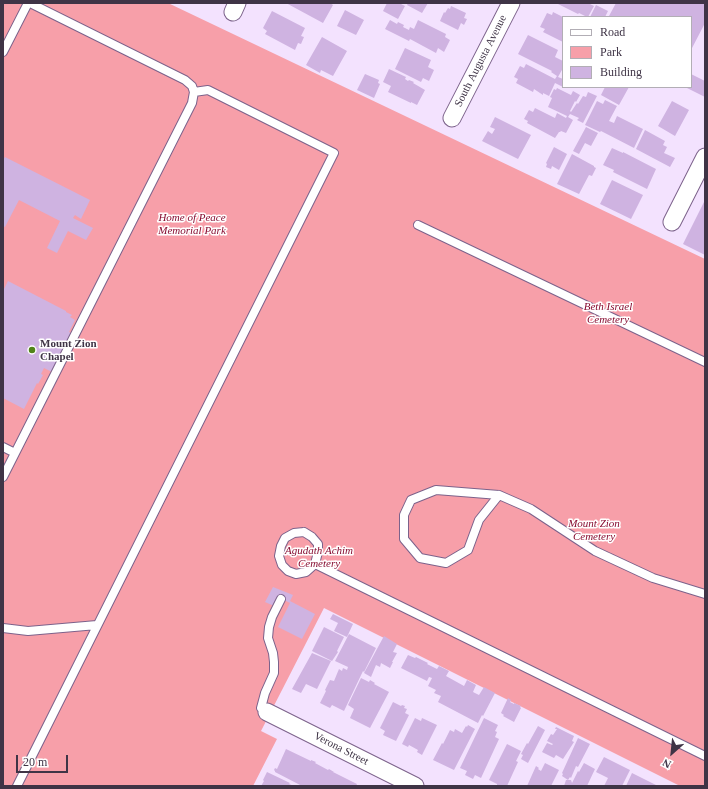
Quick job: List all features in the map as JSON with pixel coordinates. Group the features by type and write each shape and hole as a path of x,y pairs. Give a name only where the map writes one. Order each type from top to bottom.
{"street":[{"name":"South Augusta Avenue","path":"452,118 511,3"},
{"path":"672,222 705,157"},
{"name":"Verona Street","path":"267,712 392,781 415,786"}],"lane":[{"path":"3,52 29,3 184,80 192,86 194,92 192,103 3,477"},
{"path":"17,786 334,153 208,90 194,92"},
{"path":"418,225 705,362"},
{"path":"3,447 15,453"},
{"path":"499,495 479,520 468,550 446,563 420,558 404,539 404,515 411,500 436,490 499,495 531,509 595,551 653,578 705,594"},
{"path":"304,532 312,537 318,544 315,564 306,572 296,574 288,571 282,565 279,556 281,546 285,538 294,533 304,532"},
{"path":"315,564 705,756"},
{"path":"267,712 261,708 265,692 274,673 273,653 268,638 269,627 281,599"},
{"path":"3,628 28,631 97,625"}],"green space":[{"path":"3,3 168,3 705,259 705,786 680,786 324,608 261,731 277,739 253,786 3,786"}],"building":[{"path":"286,3 330,3 333,5 323,23"},
{"path":"387,3 399,3 405,6 398,19 383,11"},
{"path":"408,3 428,3 422,13 407,5"},
{"path":"556,3 588,3 594,6 589,16 578,14"},
{"path":"616,3 705,3 705,23 692,48 692,16 609,16"},
{"path":"596,5 608,11 606,16 590,16"},
{"path":"451,6 466,13 464,18 467,19 464,25 461,23 458,30 440,21 444,12 445,13 448,8 450,9"},
{"path":"345,10 364,20 356,35 337,26"},
{"path":"272,11 305,28 301,36 304,37 301,44 298,43 295,50 265,34 267,31 263,28"},
{"path":"553,12 562,16 562,42 543,32 545,29 540,27 547,13 552,15"},
{"path":"390,20 397,24 398,22 404,25 403,27 409,30 410,27 414,29 418,20 446,34 445,37 450,40 444,52 438,48 436,53 410,39 409,41 385,29"},
{"path":"528,35 558,50 555,57 562,60 562,70 558,77 562,79 562,86 555,83 549,96 543,93 543,95 534,89 533,92 516,83 518,79 514,77 520,66 524,68 526,64 555,79 557,76 551,72 552,71 518,54"},
{"path":"322,37 347,51 333,76 321,70 320,73 306,65"},
{"path":"405,48 431,60 428,67 434,70 429,81 423,78 421,82 395,69"},
{"path":"389,69 406,77 405,79 414,82 413,83 425,90 417,105 388,92 391,86 383,82"},
{"path":"365,74 379,80 378,83 380,84 374,98 357,90"},
{"path":"692,74 705,81 705,97 687,88 692,88"},
{"path":"557,88 571,95 573,91 580,95 576,102 575,101 570,111 571,112 583,96 586,97 588,92 597,96 583,123 577,120 579,118 570,114 568,117 573,120 566,133 561,131 555,138 527,123 528,121 524,119 529,110 533,112 535,108 555,118 557,113 566,118 567,116 548,107 552,98 550,97 554,89 556,90"},
{"path":"604,88 628,88 619,105 601,95"},
{"path":"605,100 617,106 609,121 614,123 617,116 643,129 634,148 601,131 600,132 585,125 597,101 603,104"},
{"path":"672,101 689,110 675,136 658,126"},
{"path":"495,117 531,135 518,159 482,141 488,131 492,134 495,129 490,127"},
{"path":"586,127 598,133 591,146 585,143 579,154 573,151"},
{"path":"645,130 665,141 663,145 667,147 664,153 675,158 670,167 636,149"},
{"path":"554,147 567,154 559,170 552,166 551,169 546,167 546,163"},
{"path":"612,148 656,169 647,189 613,172 614,170 603,165"},
{"path":"572,154 596,168 592,176 589,175 579,194 557,184"},
{"path":"5,157 90,200 81,219 75,215 73,218 93,228 86,240 68,231 57,253 47,248 60,221 19,200 5,227 3,226 3,160"},
{"path":"612,180 643,195 631,219 600,204"},
{"path":"705,200 705,255 683,244"},
{"name":"Mount Zion Chapel","path":"8,281 66,311 72,315 70,317 75,320 69,332 74,334 54,373 44,368 41,374 43,375 38,384 37,383 24,409 3,398 3,291"},
{"path":"273,587 293,595 290,601 315,614 302,639 278,627 290,603 278,597 274,606 265,602"},
{"path":"333,614 353,624 347,637 334,631 338,623 330,619"},
{"path":"324,627 344,637 337,651 338,652 332,661 312,651"},
{"path":"349,634 376,648 344,711 332,705 330,708 320,703 330,680 334,681 339,669 342,671 343,668 347,670 348,667 335,661"},
{"path":"384,636 397,644 393,652 397,653 390,668 381,663 380,667 376,665 371,677 364,673"},
{"path":"312,653 331,661 317,689 306,684 301,693 292,689"},
{"path":"408,655 415,658 416,657 437,669 439,666 449,671 446,676 464,686 467,680 476,685 473,692 479,695 484,687 495,693 478,723 438,702 441,696 434,693 436,690 428,686 432,678 429,677 427,681 401,668"},
{"path":"361,678 369,682 370,680 375,683 374,684 389,692 370,728 350,718 354,709 348,705"},
{"path":"508,698 511,700 510,702 521,706 514,722 503,716 504,715 501,713"},
{"path":"393,702 401,706 405,706 404,708 407,709 405,713 409,715 396,741 383,735 385,731 380,728"},
{"path":"415,718 421,721 422,718 437,725 422,755 417,752 418,750 409,745 408,747 402,744"},
{"path":"484,718 498,725 495,731 497,732 495,737 499,739 481,778 475,775 473,779 465,775 467,771 460,768"},
{"path":"468,725 475,729 454,770 433,760 450,730 454,732 455,729 462,733"},
{"path":"538,726 545,730 528,763 521,759 523,755 521,754"},
{"path":"556,727 574,736 572,741 574,742 563,759 556,755 554,758 542,752 547,743 553,744 547,741 551,734 553,735 557,729 555,729"},
{"path":"578,738 590,744 578,767 576,766 571,778 570,777 568,780 562,776 562,773"},
{"path":"507,744 521,751 516,761 518,762 507,786 497,786 497,784 489,780"},
{"path":"286,749 316,762 315,763 357,784 356,786 302,786 275,772 274,770 275,768 277,769"},
{"path":"604,757 630,770 622,786 604,786 608,778 596,772"},
{"path":"545,763 559,770 551,786 527,786 536,766 541,771"},
{"path":"584,763 595,769 587,786 564,786 566,780 571,780 572,783"},
{"path":"267,772 290,783 289,784 294,786 261,786"},
{"path":"632,773 658,786 626,786"}],"place":[{"name":"Mount Zion Chapel","path":"32,350"}],"park label":[{"name":"Home of Peace Memorial Park","path":"192,224"},
{"name":"Beth Israel Cemetery","path":"608,313"},
{"name":"Mount Zion Cemetery","path":"594,530"},
{"name":"Agudath Achim Cemetery","path":"319,557"}]}
